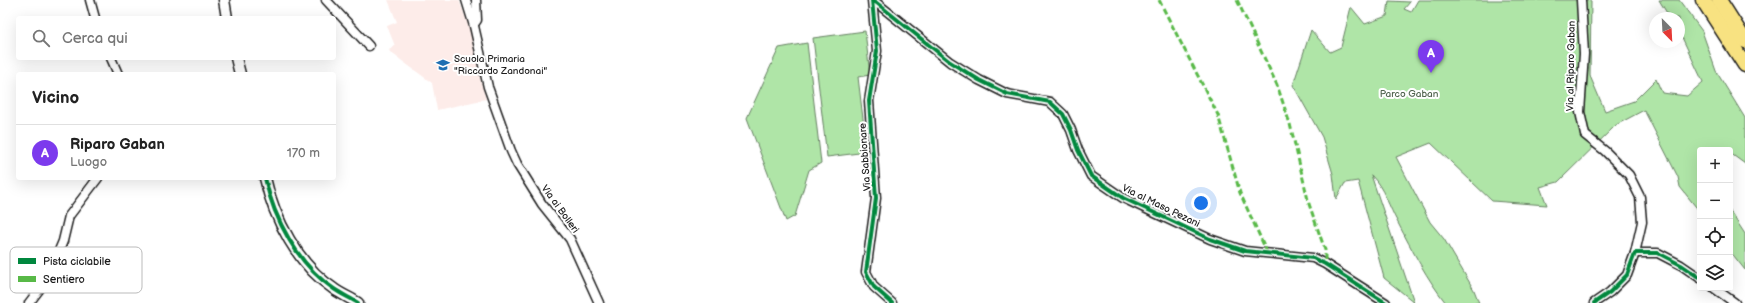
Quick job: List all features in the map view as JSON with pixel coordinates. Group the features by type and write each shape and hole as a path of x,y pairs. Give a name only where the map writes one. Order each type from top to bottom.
{"highway":[{"path":"1703,0 1745,65"},
{"path":"1718,0 1745,41"}],"street":[{"path":"90,0 94,16"},
{"path":"224,0 227,16"},
{"path":"326,0 369,46"},
{"path":"466,0 474,24"},
{"path":"474,24 477,20 476,0"},
{"name":"Via Sabbionare","path":"872,0 877,51 869,101 876,198 866,272 874,288 892,303"},
{"name":"Via al Maso Pezani","path":"872,0 950,62 979,80 1007,94 1050,102 1063,114 1091,176 1123,198 1210,239 1245,251 1313,258 1386,303"},
{"name":"Via al Riparo Gaban","path":"1581,0 1584,54 1580,112 1585,135 1605,151 1629,175 1640,198 1642,222 1635,253"},
{"name":"Via ai Bolleri","path":"474,24 488,87 516,164 542,204 570,239 599,303"},
{"path":"112,60 117,72"},
{"path":"236,60 240,72"},
{"path":"61,247 70,216 97,180"},
{"path":"266,180 282,226 293,245 314,271 333,289 358,303"},
{"path":"1594,303 1610,292 1627,275 1635,253 1658,253 1681,265 1697,276"},
{"path":"1718,291 1735,303"},
{"path":"29,303 35,293"}],"shaded area":[{"name":"Scuola Primaria \"Riccardo Zandonai\"","path":"388,0 459,0 472,34 480,78 486,99 437,110 432,83 389,50 395,46 387,26 397,22"}],"green space":[{"name":"Parco Gaban","path":"1418,0 1588,0 1591,2 1590,76 1605,111 1634,101 1656,79 1662,93 1687,96 1703,82 1685,44 1685,12 1666,12 1659,0 1679,0 1702,31 1716,71 1745,118 1745,164 1733,155 1733,147 1697,147 1697,208 1680,187 1678,177 1644,110 1616,125 1558,182 1540,187 1547,205 1492,201 1431,143 1396,157 1430,222 1444,239 1474,290 1479,303 1446,303 1420,264 1383,192 1376,180 1371,175 1414,302 1384,278 1358,181 1345,183 1336,199 1333,174 1322,137 1293,85 1311,30 1330,52 1341,47 1351,7 1365,24 1387,16 1389,1 1410,2 1404,9 1411,12"},
{"path":"865,31 870,75 858,77 867,152 827,157 813,38"},
{"path":"807,43 821,163 809,170 795,216 786,221 747,118 779,48"},
{"path":"1733,216 1745,234 1745,270 1733,255"}],"marked path":[{"path":"1159,0 1218,115 1240,193 1267,252"},
{"path":"1237,0 1277,85 1290,124 1309,204 1325,250 1325,264"}],"cycle path":[{"path":"872,0 877,51 869,101 876,198 866,272 874,287 892,303"},
{"path":"873,0 950,62 979,80 1007,94 1050,102 1063,114 1091,176 1123,198 1210,239 1245,251 1313,258 1386,303"},
{"path":"266,180 269,194 281,225 299,254 321,279 337,291 358,303"},
{"path":"1594,303 1610,292 1627,275 1635,253 1658,253 1681,265 1697,276"}],"place":[{"name":"Scuola Primaria \"Riccardo Zandonai\"","path":"443,65"},
{"name":"Riparo Gaban","path":"1431,73"}]}
